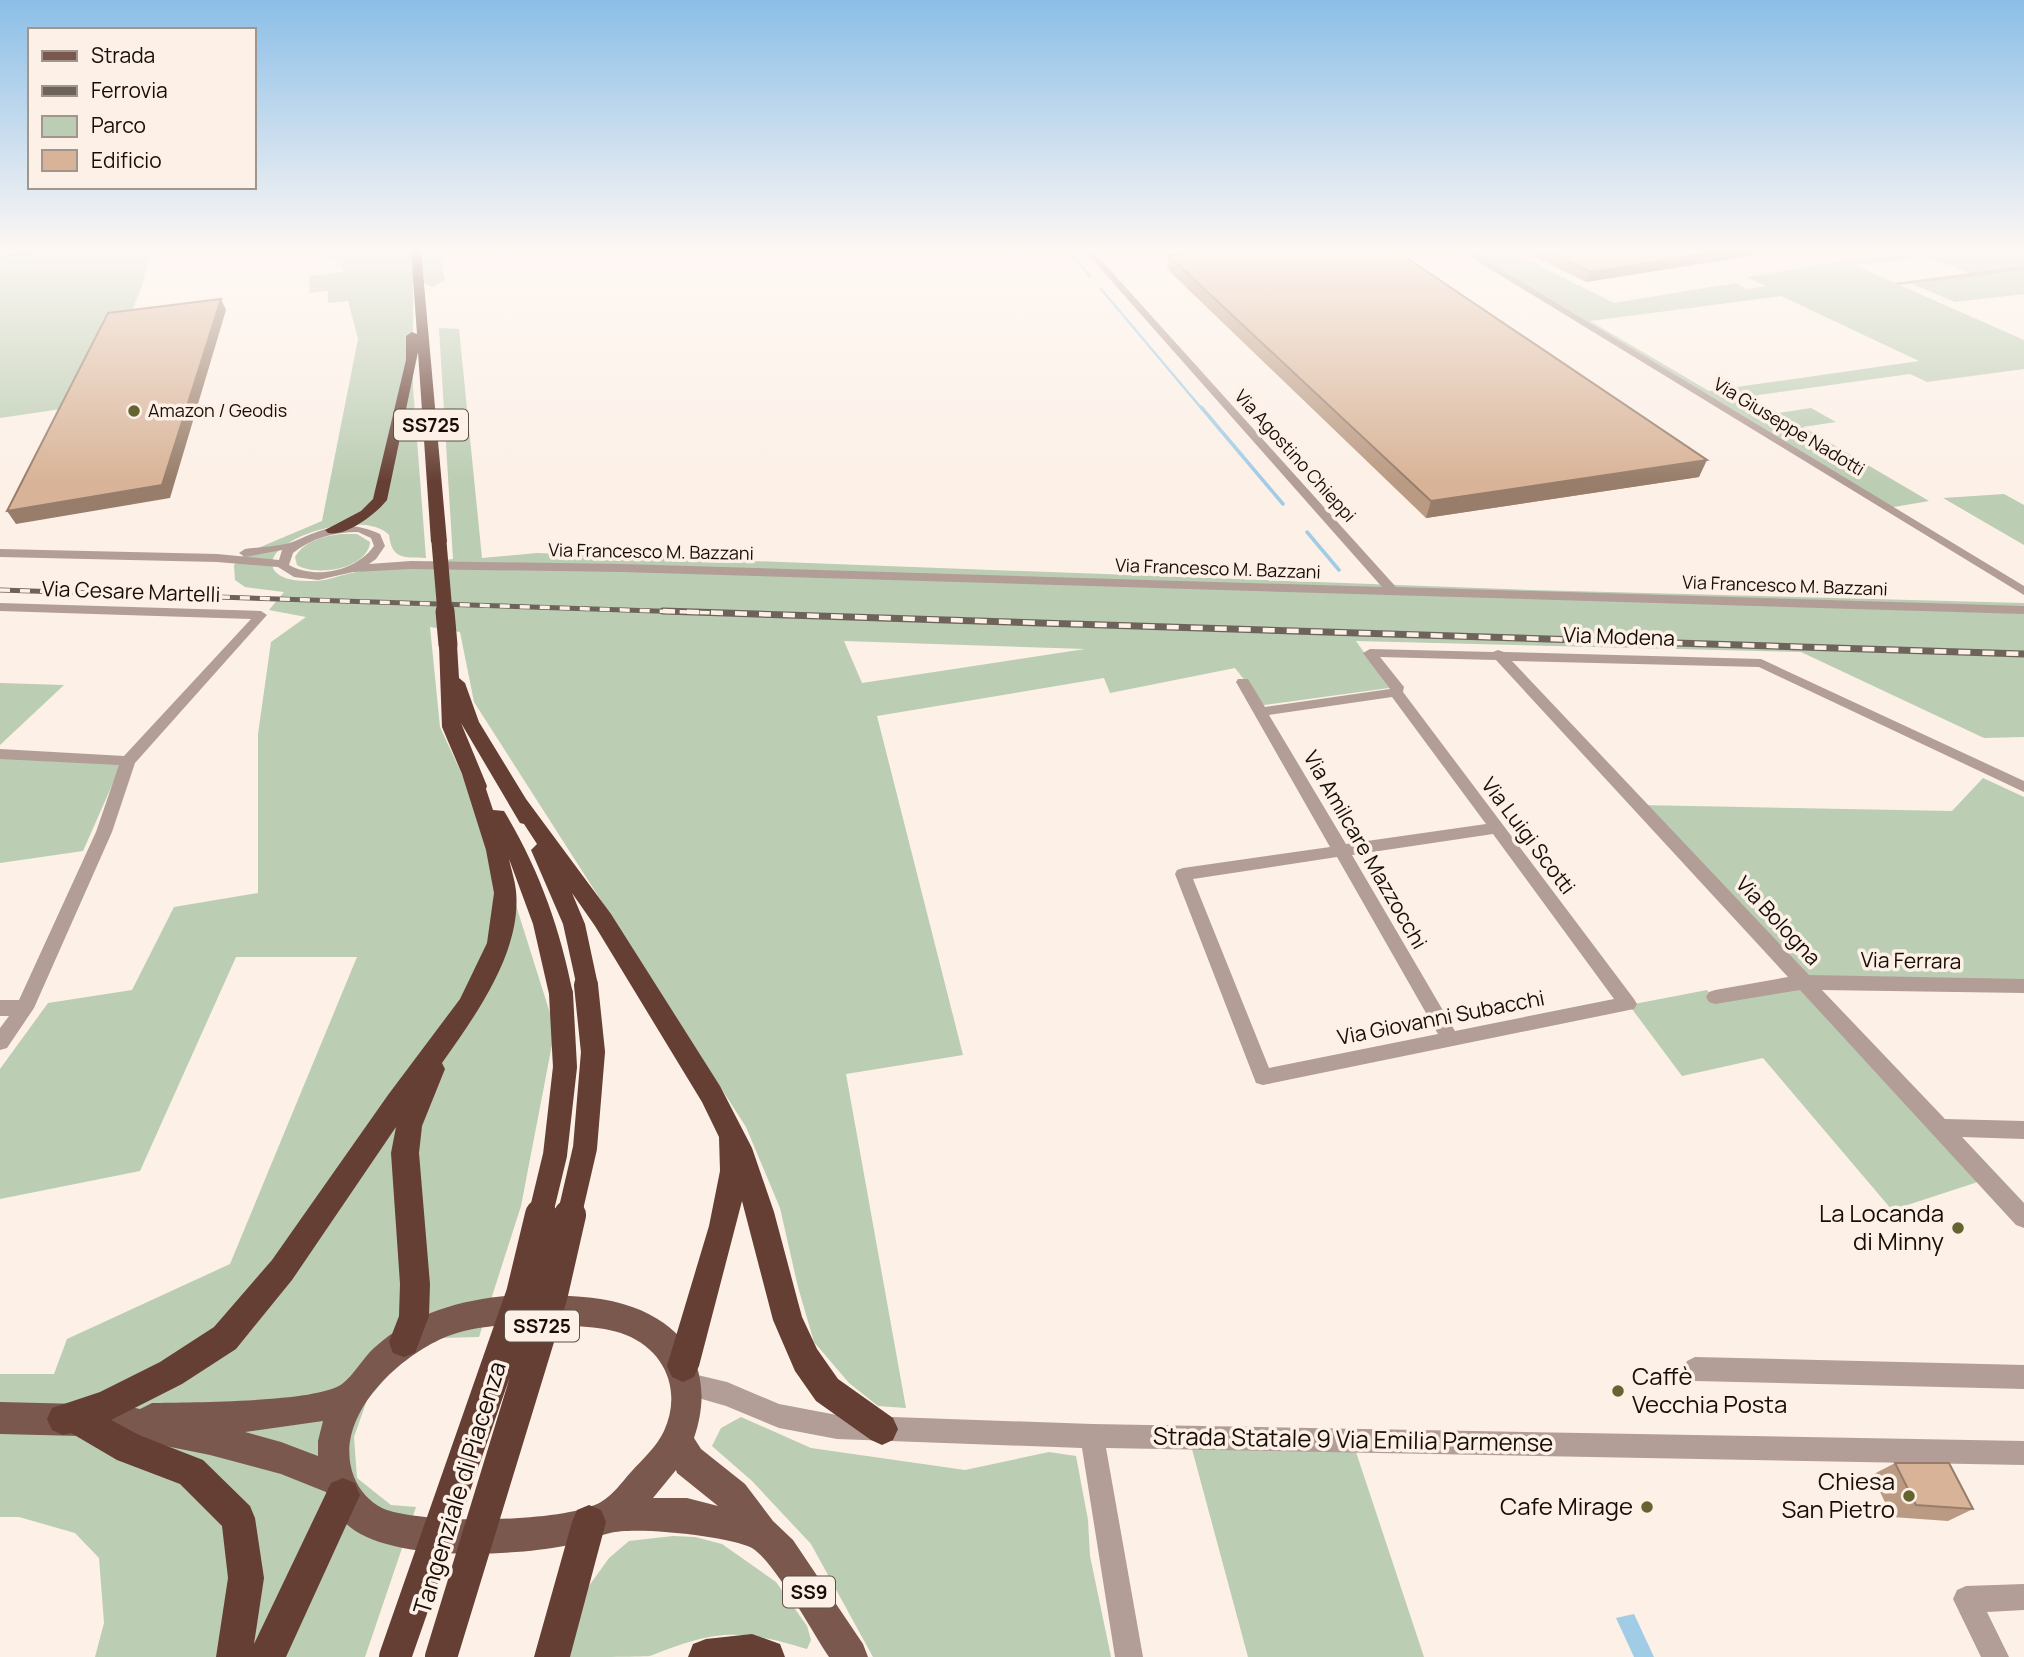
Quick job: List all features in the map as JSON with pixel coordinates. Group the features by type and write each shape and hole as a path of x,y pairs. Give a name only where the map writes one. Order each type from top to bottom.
{"highway":[{"path":"333,530 366,514 380,500 412,360 412,327"},
{"name":"Tangenziale di Piacenza","path":"422,327 452,727 471,776 500,821 525,868 551,939 574,989 593,1052 585,1149 552,1294 441,1657"},
{"name":"Tangenziale di Piacenza","path":"395,1657 522,1294 555,1155 574,989 574,924 522,805 495,766 470,722 448,653"},
{"path":"71,1420 160,1378 225,1338 282,1270 397,1103 469,1006 499,943 505,893 497,850 471,776"},
{"path":"522,805 603,920 711,1094 748,1173 788,1320 806,1360 827,1390 882,1429"},
{"path":"404,1342 414,1316 415,1284 405,1153 409,1126 442,1045"},
{"path":"686,1376 734,1171 732,1136"},
{"path":"71,1420 129,1448 191,1472 238,1518 246,1578 234,1657"},
{"path":"267,1657 340,1488"},
{"path":"552,1657 600,1518"},
{"path":"706,1657 752,1652 767,1657"}],"main road":[{"path":"340,1488 332,1453 339,1423 351,1398 376,1368 404,1342 449,1320 494,1311 537,1309 601,1316 634,1323 663,1340 686,1376 685,1413 677,1440 643,1484 600,1518"},
{"path":"0,1418 121,1421 297,1412 325,1407 351,1398"},
{"path":"121,1421 210,1439 281,1458 340,1488 369,1520 406,1532 460,1538 570,1528 600,1518 687,1515 761,1533"},
{"path":"677,1440 689,1461 733,1496 761,1533"},
{"name":"SS9","path":"761,1533 781,1552 850,1657"}],"street":[{"name":"Via Agostino Chieppi","path":"1157,327 1392,591"},
{"name":"Via Giuseppe Nadotti","path":"1590,327 2024,591"},
{"name":"Via Francesco M. Bazzani","path":"333,530 370,531 381,541 380,548 395,559 411,565"},
{"path":"217,558 294,545 333,530"},
{"path":"283,564 287,552 294,545"},
{"path":"283,564 288,572 309,577 324,576 353,568 375,555 380,548"},
{"path":"0,553 217,558 283,564"},
{"name":"Via Francesco M. Bazzani","path":"353,568 411,565 611,568 2024,610"},
{"name":"Via Cesare Martelli","path":"0,607 261,615 128,761"},
{"name":"Via Modena","path":"1396,692 1397,687 1370,653 1498,654 1761,663 2024,787"},
{"name":"Via Bologna","path":"1498,654 2024,1218"},
{"name":"Via Amilcare Mazzocchi","path":"1242,682 1451,1040"},
{"path":"1260,712 1396,692"},
{"name":"Via Luigi Scotti","path":"1396,692 1628,1004"},
{"path":"0,754 128,761 104,832 25,1008 0,1042"},
{"path":"1342,850 1496,828"},
{"name":"Via Giovanni Subacchi","path":"1342,850 1183,874 1263,1077 1628,1004"},
{"name":"Via Ferrara","path":"1715,997 1804,982 2024,986"},
{"path":"0,1008 25,1008"},
{"path":"1940,1128 2024,1129"},
{"path":"1695,1369 2024,1377"},
{"name":"Strada Statale 9 Via Emilia Parmense","path":"686,1376 779,1416 837,1427 1093,1436 2024,1453"},
{"path":"1093,1436 1129,1657"},
{"path":"1995,1657 1966,1599 2024,1597"}],"green space":[{"path":"0,327 125,327 95,404 0,418"},
{"path":"355,327 413,327 413,387 426,558 400,556 393,549 389,535 376,527 359,524 338,526 297,538 281,548 273,559 274,570 290,579 321,580 368,570 453,559 439,328 459,329 482,558 537,553 1532,590 2024,603 2024,737 1984,738 1801,652 1356,641 1389,688 1264,705 1235,668 1110,693 1104,678 877,716 963,1055 846,1074 906,1408 878,1406 849,1383 814,1342 780,1208 746,1127 474,702 460,632 430,627 440,727 502,861 555,1029 521,1206 479,1337 440,1338 402,1359 367,1400 354,1437 357,1478 391,1505 416,1507 365,1657 95,1657 104,1623 99,1558 75,1533 19,1517 0,1517 0,1374 54,1374 67,1339 230,1264 357,957 236,957 140,1171 0,1199 0,1069 48,1003 132,990 174,907 258,893 258,734 271,642 306,617 269,610 284,592 245,587 235,580 234,565 246,553 322,521 358,339","holes":["844,641 1085,649 862,683"]},
{"path":"1590,327 1601,327 1709,391 1919,361 1848,327 1995,327 2024,340 2024,369 1927,382 1910,374 1758,395 1758,401 1778,413 1811,408 1836,422 1803,427 1929,501 1888,508"},
{"path":"2004,494 2024,505 2024,545 1943,498"},
{"path":"341,534 357,534 370,542 360,559 328,570 306,569 297,565 295,557 309,543"},
{"path":"0,683 64,685 0,745"},
{"path":"0,754 124,758 83,851 0,863"},
{"path":"1983,778 2024,797 2024,984 1803,982 1987,1179 1892,1210 1763,1058 1682,1076 1629,1005 1707,990 1713,999 1801,982 1639,805 1952,811"},
{"path":"741,1417 811,1448 965,1470 1049,1452 1076,1456 1088,1520 1090,1556 1111,1657 873,1657 811,1544 752,1481 712,1446 721,1428"},
{"path":"1189,1438 1352,1440 1424,1657 1248,1657"},
{"path":"673,1536 695,1537 722,1544 776,1582 807,1626 811,1640 807,1649 763,1638 727,1635 692,1641 650,1656 568,1657 586,1590 609,1558 629,1541"}],"water":[{"path":"1634,1614 1654,1657 1634,1657 1616,1618"}],"building":[{"name":"Amazon / Geodis","path":"101,327 212,327 162,485 7,511"},
{"path":"1245,327 1510,327 1707,460 1431,501"},
{"path":"1895,1463 1949,1463 1973,1509 1916,1505"}],"waterway":[{"path":"1133,327 1202,409"},
{"path":"1201,407 1283,504"},
{"path":"1307,532 1339,570"}],"railway":[{"path":"0,590 718,613"},
{"path":"663,611 2024,654"}],"place":[{"name":"Amazon / Geodis","path":"134,411"},
{"name":"La Locanda di Minny","path":"1958,1228"},
{"name":"Caffè Vecchia Posta","path":"1618,1391"},
{"name":"Chiesa San Pietro","path":"1909,1496"},
{"name":"Cafe Mirage","path":"1647,1507"}]}
